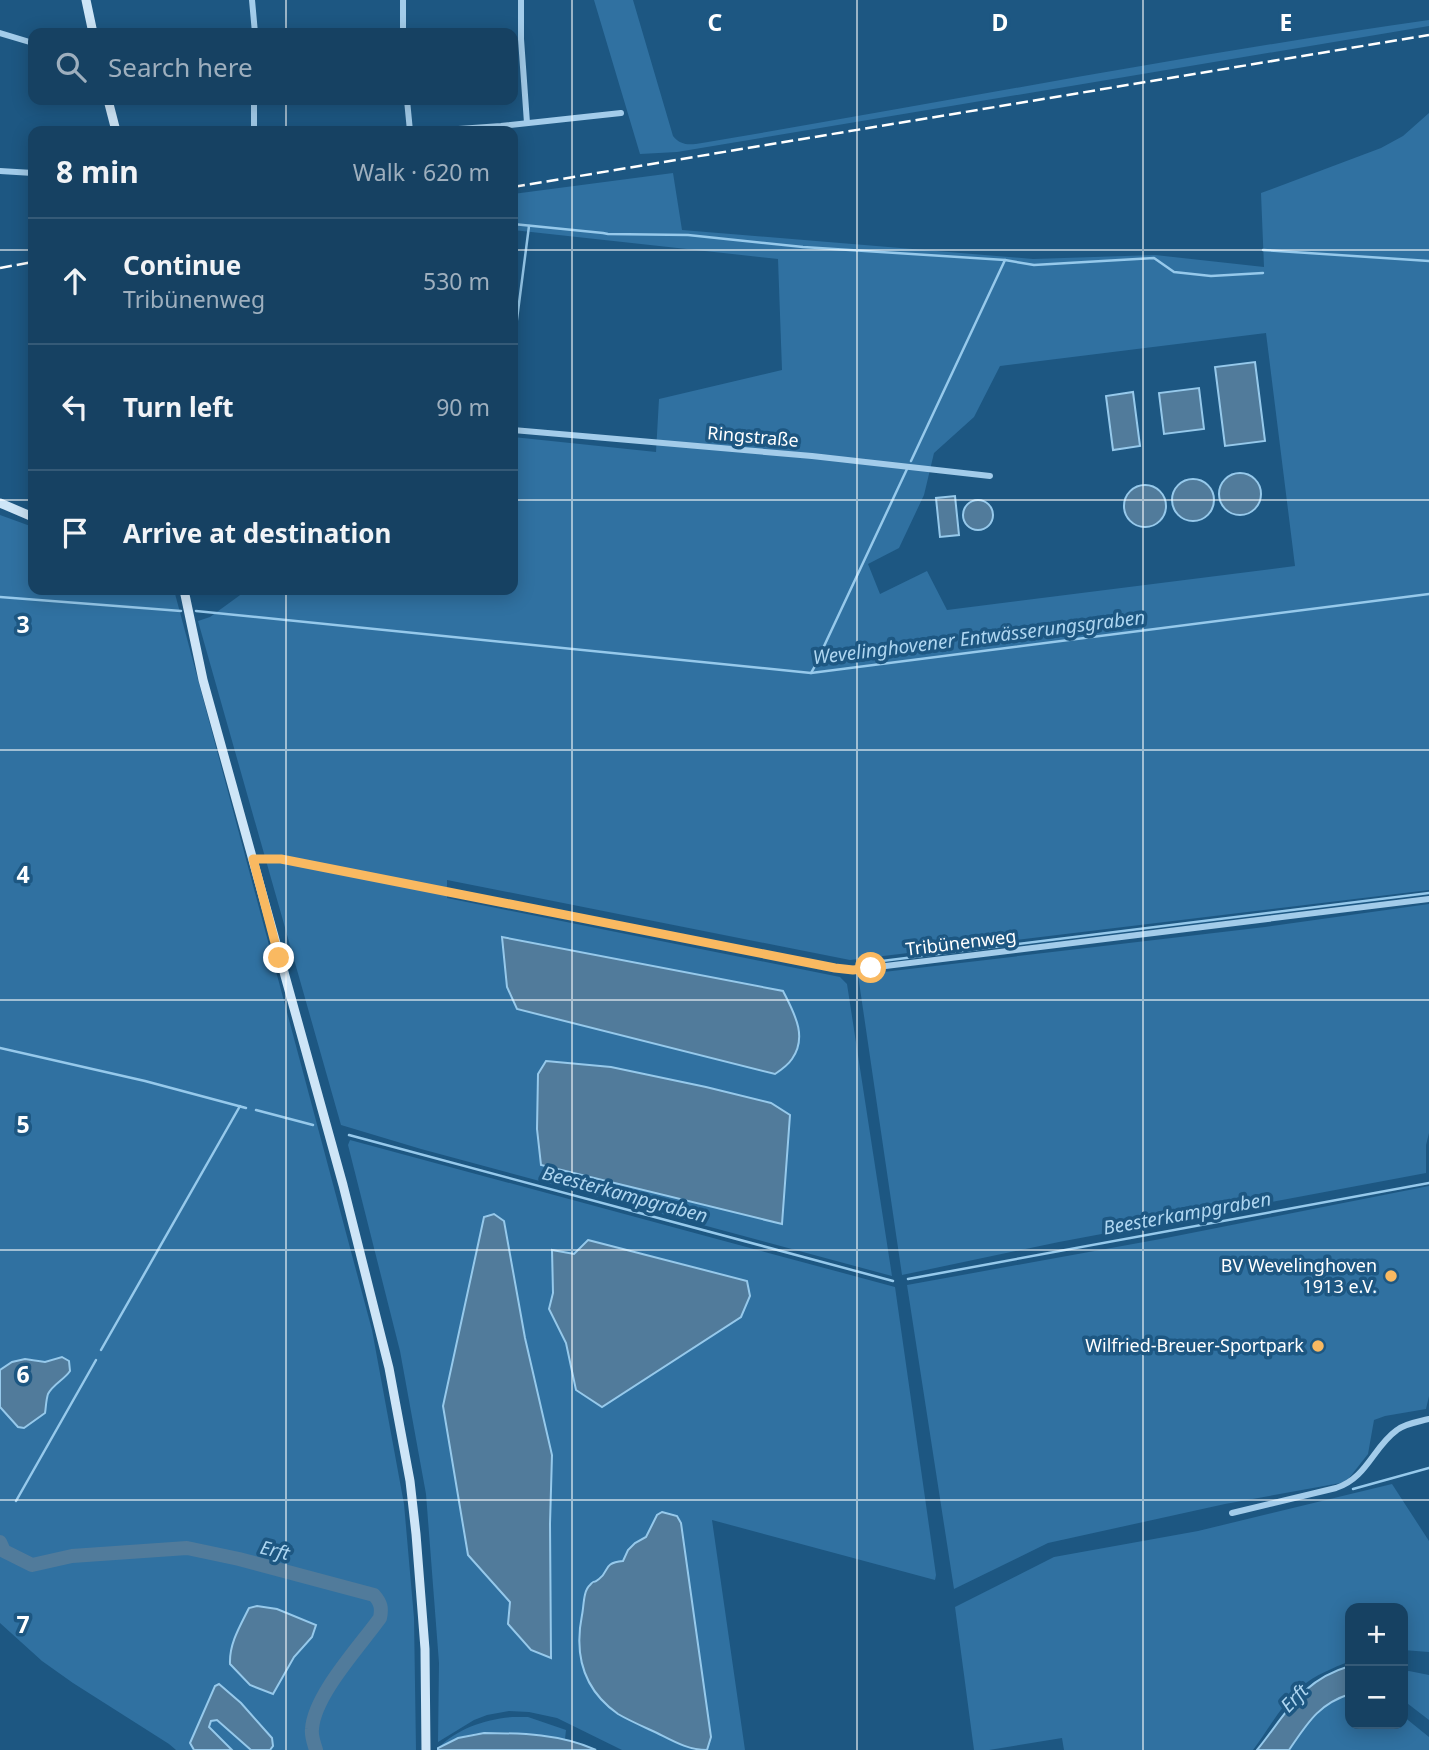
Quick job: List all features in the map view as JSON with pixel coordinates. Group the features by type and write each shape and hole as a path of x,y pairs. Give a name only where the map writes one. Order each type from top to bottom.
{"street":[{"path":"86,0 92,28"},
{"path":"252,0 255,28"},
{"path":"403,0 403,28"},
{"path":"522,0 521,39 527,123"},
{"path":"0,33 28,41"},
{"path":"109,105 115,126"},
{"path":"254,105 254,126"},
{"path":"407,105 410,126"},
{"path":"491,126 621,113"},
{"path":"0,171 28,173"},
{"name":"Ringstraße","path":"518,430 812,456 990,476"},
{"path":"0,503 28,515"},
{"path":"185,595 203,680 363,1258 385,1349 413,1508 421,1589 426,1749"},
{"name":"Tribünenweg","path":"253,859 281,859 853,970 1429,899"},
{"path":"1232,1513 1347,1484 1395,1432 1403,1426 1429,1419"}],"shaded area":[{"path":"594,0 633,0 673,136 679,142 690,144 1156,63 1429,20 1429,26 677,152 640,154"},
{"path":"1429,113 1429,890 850,960 447,880 447,898 840,977 847,984 892,1276 341,1125 198,621 210,617 240,595 518,595 518,438 656,452 659,399 782,370 778,259 518,231 518,193 673,173 682,230 1033,259 1155,255 1264,267 1261,193 1381,148 1403,136","holes":["1266,333 1295,566 947,610 927,571 880,594 868,564 899,548 924,495 934,453 974,417 1000,366","546,1061 611,1067 771,1103 789,1115 782,1224 541,1165 537,1129 538,1074"]},
{"path":"1255,362 1265,441 1225,446 1215,367"},
{"path":"1199,388 1204,429 1164,434 1159,393"},
{"path":"1133,392 1140,446 1113,450 1106,396"},
{"path":"1240,473 1255,479 1261,494 1255,509 1240,515 1225,509 1219,494 1225,479"},
{"path":"1193,479 1208,485 1214,500 1208,515 1193,521 1178,515 1172,500 1178,485"},
{"path":"1145,485 1160,491 1166,506 1160,521 1145,527 1130,521 1124,506 1130,491"},
{"path":"955,496 959,535 940,537 936,498"},
{"path":"978,500 984,501 992,509 992,521 984,529 978,530 972,529 964,521 963,515 964,509 972,501"},
{"path":"0,515 28,525 28,595 175,595 372,1330 404,1504 414,1618 416,1750 270,1750 273,1746 255,1719 219,1684 215,1687 190,1743 194,1750 176,1750 42,1661 0,1623 0,1407 18,1427 46,1410 49,1393 65,1378 70,1366 64,1357 45,1362 32,1359 12,1362 0,1370","holes":["277,1609 315,1625 312,1637 294,1657 273,1694"]},
{"path":"1429,904 1429,1133 1426,1173 1059,1242 902,1275 858,975 1265,927"},
{"path":"502,937 783,991 798,1025 797,1050 792,1059 775,1074 517,1009 507,987"},
{"path":"546,1061 611,1067 706,1087 771,1103 790,1115 782,1224 541,1165 537,1129 538,1074"},
{"path":"350,1140 895,1287 935,1580 712,1520 745,1750 707,1750 711,1737 681,1523 677,1516 657,1515 646,1537 628,1550 623,1561 612,1564 600,1579 587,1589 584,1605 633,1721 698,1750 622,1750 557,1718 509,1711 474,1720 438,1742 439,1663 426,1494 400,1351 348,1145","holes":["504,1221 525,1338 552,1455 550,1524 508,1624 510,1602 454,1466 443,1406 459,1337","589,1240 747,1281 576,1390 566,1343 549,1309 553,1293 552,1251 574,1254"]},
{"path":"1429,1186 1429,1396 1426,1409 1374,1420 1368,1454 1346,1482 1225,1504 1048,1543 954,1589 907,1285"},
{"path":"494,1214 504,1221 525,1338 552,1455 551,1658 531,1650 508,1624 510,1602 468,1555 443,1406 484,1217"},
{"path":"588,1240 747,1281 750,1296 741,1317 602,1407 576,1390 566,1343 549,1309 553,1293 552,1250 574,1254"},
{"path":"62,1357 69,1361 70,1371 48,1394 45,1413 24,1428 18,1427 0,1407 0,1370 12,1362 25,1359 45,1362"},
{"path":"1392,1484 1429,1541 1429,1652 1408,1650 1408,1603 1345,1603 1345,1663 1318,1675 1301,1687 1281,1709 1253,1750 1064,1750 1062,1738 974,1750 955,1607 1054,1557 1198,1531"},
{"path":"662,1512 677,1516 681,1523 711,1737 707,1750 681,1744 618,1714 597,1694 584,1670 581,1658 580,1630 586,1591 609,1565 623,1561 628,1550 646,1537 657,1515"},
{"path":"257,1606 277,1609 316,1625 312,1637 294,1657 273,1694 250,1685 230,1664 231,1649 239,1628 249,1608"},
{"path":"1345,1668 1345,1696 1321,1709 1289,1750 1257,1750 1296,1699 1333,1672"},
{"path":"1408,1671 1429,1675 1429,1720 1408,1704"},
{"path":"219,1684 241,1703 272,1738 273,1746 270,1750 251,1750 217,1720 211,1721 209,1727 232,1750 194,1750 190,1743 215,1686"},
{"path":"1345,1696 1345,1729 1408,1729 1408,1720 1429,1737 1429,1750 1289,1750 1321,1709"},
{"path":"512,1717 528,1717 566,1730 565,1739 497,1732 470,1734 438,1748 454,1735 472,1726"},
{"path":"217,1720 251,1750 232,1750 209,1727 211,1721"},
{"path":"484,1733 555,1738 596,1750 438,1750 458,1738"}],"waterway":[{"path":"518,225 608,234 688,235 803,247 1005,260"},
{"path":"518,311 529,226"},
{"path":"1263,250 1429,261"},
{"path":"911,461 1005,260 1034,265 1154,258 1174,272 1211,276 1263,273"},
{"path":"818,659 907,469"},
{"name":"Wevelinghovener Entwässerungsgraben","path":"196,611 811,673 1429,594"},
{"name":"Wevelinghovener Entwässerungsgraben","path":"0,597 181,611"},
{"name":"Wevelinghovener Entwässerungsgraben","path":"811,673 815,666"},
{"path":"858,964 1429,893"},
{"name":"Beesterkampgraben","path":"0,1048 145,1081 246,1108"},
{"path":"101,1350 240,1106"},
{"name":"Beesterkampgraben","path":"256,1110 313,1125"},
{"name":"Beesterkampgraben","path":"349,1135 893,1281"},
{"name":"Beesterkampgraben","path":"908,1279 1429,1183"},
{"path":"16,1501 96,1360"},
{"path":"1353,1489 1429,1468"},
{"name":"Erft","path":"0,1542 4,1551 32,1565 72,1556 187,1548 374,1595 380,1606 380,1618 339,1671 321,1701 312,1729 316,1750"}],"railway":[{"path":"518,186 1429,35"},
{"path":"0,268 28,263"}],"place":[{"name":"BV Wevelinghoven 1913 e.V.","path":"1391,1276"},
{"name":"Wilfried-Breuer-Sportpark","path":"1318,1346"}],"route":[{"path":"279,958 253,859 281,859 835,968 871,968"}]}
